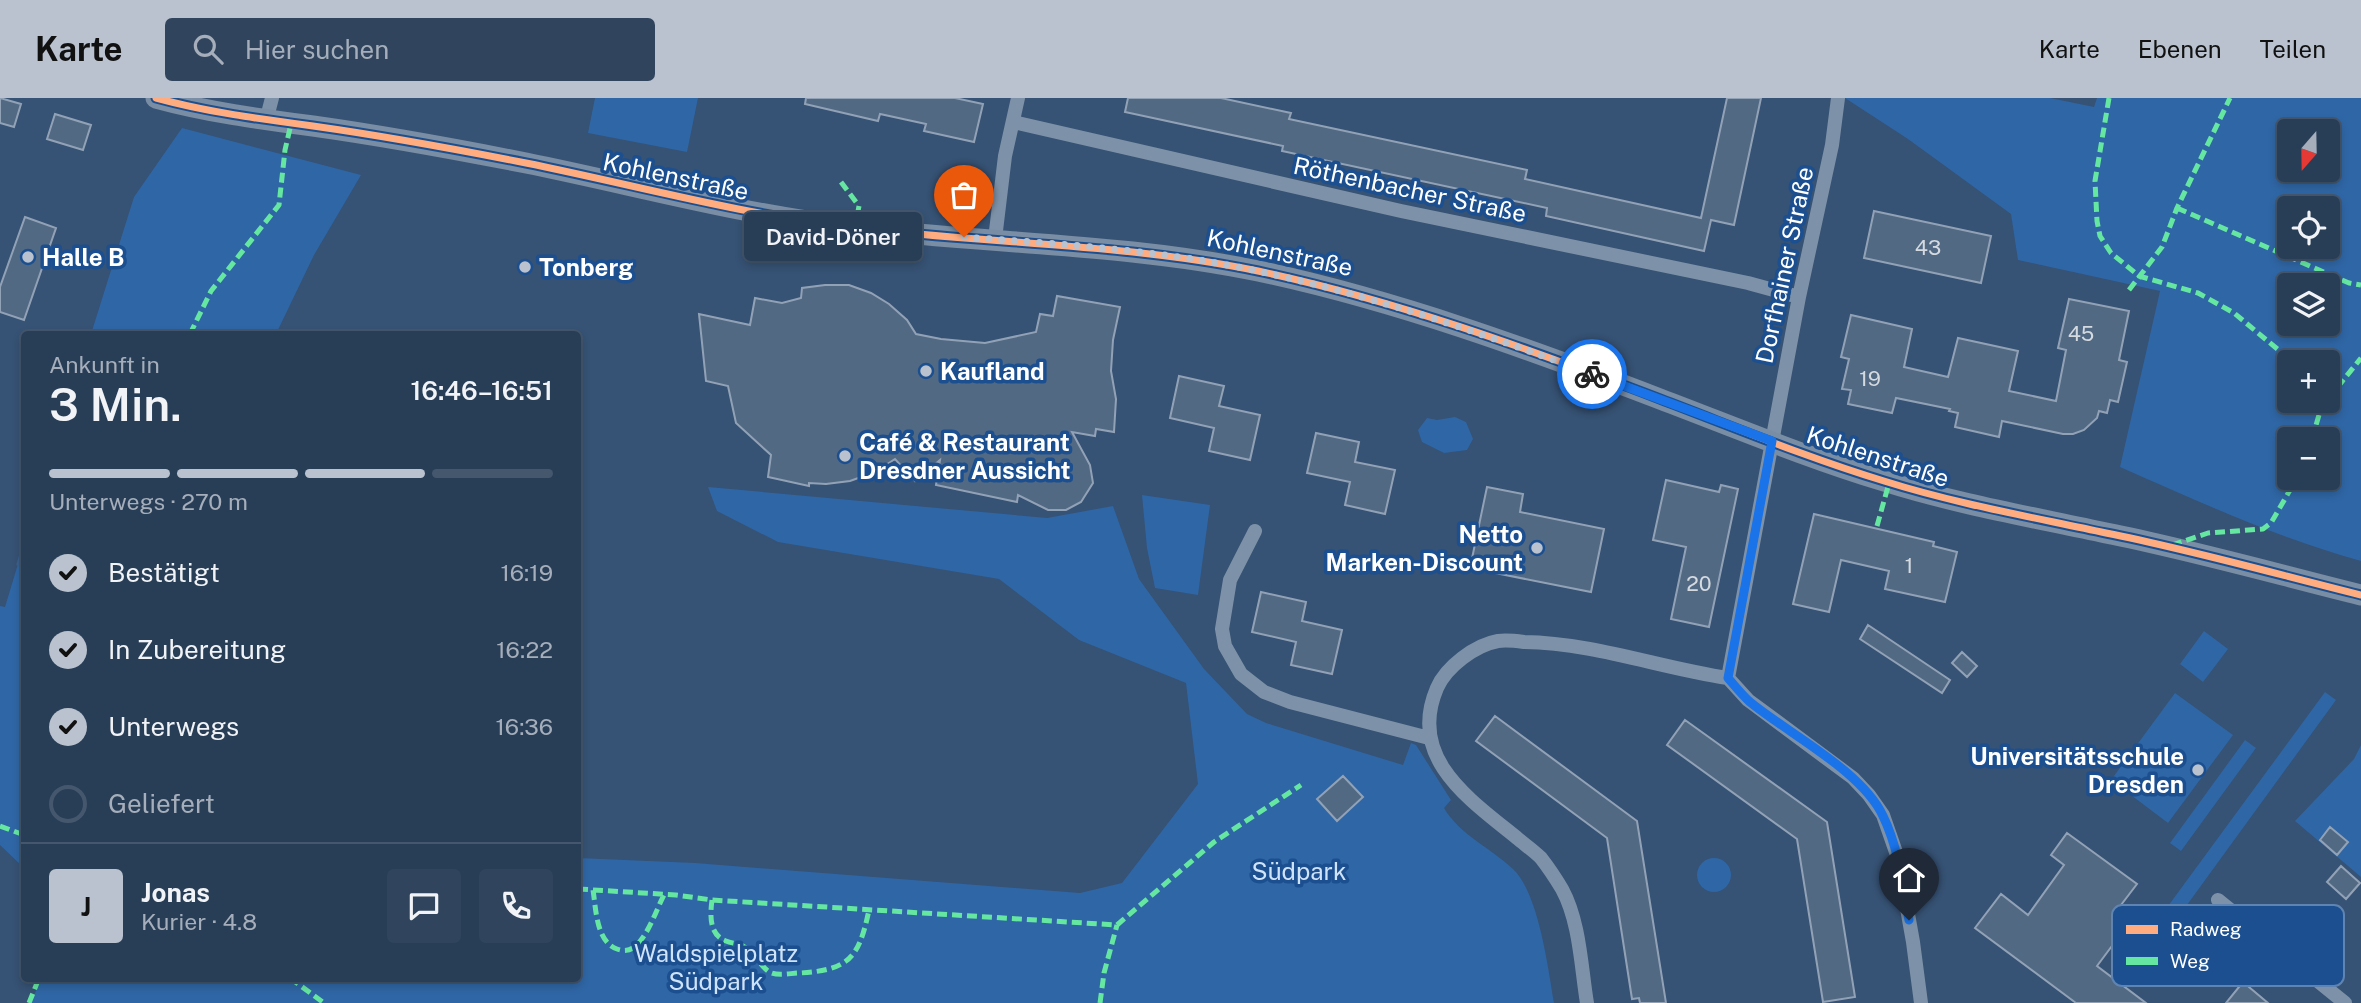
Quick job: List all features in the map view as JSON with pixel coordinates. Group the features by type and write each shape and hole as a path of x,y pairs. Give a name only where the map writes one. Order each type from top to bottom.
{"street":[{"name":"Kohlenstraße","path":"156,98 266,121 336,130 528,163 776,217 864,229 1083,246 1168,256 1297,280 1388,304 1502,341 1857,472 1941,498 2168,546 2361,595"},
{"path":"266,121 272,98"},
{"path":"995,239 1006,156 1018,98"},
{"name":"Dorfhainer Straße","path":"1728,678 1798,297 1832,145 1838,98"},
{"name":"Röthenbacher Straße","path":"1013,122 1388,208 1748,283 1798,297"},
{"path":"1255,531 1230,580 1223,629 1225,646 1241,674 1264,692 1290,702 1429,738"},
{"path":"1587,1003 1573,919 1563,890 1540,857 1455,785 1438,761 1429,738 1429,711 1443,676 1462,657 1497,641 1559,644 1604,651 1693,673 1728,678 1748,701 1853,778 1883,815 1898,858 1921,1003"},
{"path":"2218,900 2224,905"},
{"path":"2324,986 2345,1003"}],"green space":[{"path":"595,98 698,98 687,152 588,133"},
{"path":"1845,98 2050,98 2094,107 2097,98 2361,98 2361,561 2269,530 2120,467 2160,291 2018,260 2011,214 1908,139"},
{"path":"182,128 361,175 314,255 277,331 92,331 134,197"},
{"path":"1455,417 1466,422 1473,439 1467,450 1444,453 1422,442 1418,430 1427,418 1437,420"},
{"name":"Südpark","path":"708,487 1047,518 1113,506 1139,579 1204,669 1247,714 1266,723 1403,765 1411,743 1416,745 1451,800 1444,808 1451,818 1467,834 1504,861 1522,880 1541,932 1554,1003 31,1003 39,982 581,982 581,858 695,863 1080,893 1122,883 1198,784 1186,683 1079,640 999,579 778,542 717,511"},
{"path":"1142,495 1210,505 1198,595 1155,588 1147,548"},
{"path":"21,554 21,865 0,845 0,606 5,607"},
{"path":"2204,631 2228,649 2203,682 2180,664"},
{"path":"2325,692 2336,700 2187,905 2169,905"},
{"path":"2175,693 2233,735 2168,823 2111,780"},
{"path":"2245,740 2256,748 2181,851 2170,843"},
{"path":"2361,745 2361,877 2295,821 2354,759"},
{"path":"1714,858 1726,863 1731,875 1726,887 1714,892 1702,887 1697,875 1702,863"}],"building":[{"path":"0,98 21,104 14,127 0,123"},
{"path":"806,98 955,98 983,104 974,142 924,131 926,124 880,114 878,121 805,104"},
{"path":"1128,98 1221,98 1291,113 1289,119 1527,170 1525,179 1701,218 1727,98 1761,98 1734,225 1711,220 1704,251 1546,216 1547,208 1282,151 1283,146 1125,112"},
{"path":"55,114 91,125 83,150 47,139"},
{"path":"1874,211 1991,236 1981,283 1864,258"},
{"name":"Halle B","path":"25,217 56,228 24,320 0,312 0,287"},
{"path":"849,285 871,293 907,320 916,334 985,343 1036,332 1040,314 1053,316 1057,296 1120,307 1113,340 1111,371 1116,399 1114,432 1096,429 1095,436 1072,432 1090,465 1093,483 1081,502 1066,510 1048,510 1018,495 1017,502 936,485 940,460 915,481 895,459 875,472 850,481 809,483 809,486 768,477 771,455 736,423 728,386 706,381 699,314 750,325 755,298 782,303 801,298 802,288"},
{"path":"2069,299 2129,311 2119,360 2127,362 2118,402 2110,400 2107,413 2099,411 2097,418 2084,430 2063,434 2002,421 1999,437 1955,427 1958,413 1949,411 1950,409 1896,398 1892,413 1848,404 1851,390 1842,389 1849,359 1841,357 1851,315 1912,329 1904,367 1948,377 1958,338 2018,351 2009,391 2056,401 2066,350 2058,348"},
{"path":"1179,376 1224,386 1219,406 1260,415 1250,460 1209,451 1214,428 1170,418"},
{"path":"1316,433 1359,442 1355,462 1395,470 1385,514 1345,505 1350,482 1307,473"},
{"path":"1666,480 1719,492 1721,485 1738,489 1709,627 1671,619 1686,547 1653,540"},
{"name":"Netto Marken-Discount","path":"1487,487 1523,494 1520,512 1604,529 1591,592 1470,568"},
{"path":"1814,514 1934,542 1933,546 1957,552 1945,602 1885,589 1889,571 1841,560 1829,612 1793,604"},
{"path":"1261,592 1306,602 1302,621 1342,630 1332,674 1291,665 1296,642 1252,632"},
{"path":"1868,625 1950,680 1942,693 1860,639"},
{"path":"1962,652 1977,666 1967,677 1952,663"},
{"path":"1495,716 1637,821 1666,1003 1640,1003 1639,998 1632,999 1607,838 1476,741"},
{"path":"1685,720 1827,822 1855,997 1823,1002 1797,839 1667,745"},
{"path":"1343,776 1363,797 1337,821 1317,799"},
{"path":"2330,827 2348,842 2337,855 2320,840"},
{"path":"2067,833 2137,884 2121,905 2112,905 2112,946 2097,966 2112,977 2112,986 2123,986 2146,1003 2076,1003 1975,928 2001,894 2028,915 2064,865 2051,855"},
{"path":"2341,866 2360,883 2346,899 2327,882"},
{"path":"2240,986 2248,986 2268,1003 2226,1003"}],"waterway":[{"path":"19,564 21,557"}],"marked path":[{"path":"2109,98 2095,181 2100,236 2111,253 2139,276 2198,293 2234,313 2279,350"},
{"path":"2129,290 2162,247 2177,208 2230,98"},
{"path":"191,331 211,291 279,205 285,150 291,124"},
{"path":"841,182 859,206 855,228"},
{"path":"2177,208 2349,283 2361,285"},
{"path":"2340,384 2361,358"},
{"path":"2315,427 2320,413"},
{"path":"1877,526 1889,483"},
{"path":"2172,545 2208,533 2263,529 2271,523 2290,490"},
{"path":"581,889 1117,925 1214,842 1301,785"},
{"path":"0,826 21,834"},
{"path":"593,890 601,932 610,945 623,950 633,948 643,937 664,895"},
{"path":"712,900 711,918 716,934 726,941 744,946 768,971 779,974 817,971 841,964 856,950 869,910"},
{"path":"1100,1003 1104,973 1117,925"},
{"path":"29,1003 37,982"},
{"path":"295,982 324,1003"}],"cycle path":[{"path":"156,98 234,115 473,153 727,207 809,221 901,233 1105,249 1258,271 1360,296 1461,327 1611,380 1799,452 1911,489 1995,510 2170,547 2361,595"}],"way so far":[{"path":"964,237 1083,246 1252,270 1388,304 1592,374"}],"place":[{"name":"David-Döner","path":"964,237"},
{"name":"Halle B","path":"28,257"},
{"name":"Tonberg","path":"525,267"},
{"name":"Kaufland","path":"926,371"},
{"name":"Café & Restaurant Dresdner Aussicht","path":"845,456"},
{"name":"Netto Marken-Discount","path":"1537,548"},
{"name":"Universitätsschule Dresden","path":"2198,770"}],"route":[{"path":"1592,374 1772,441 1728,678 1748,701 1853,778 1869,795 1883,815 1898,858 1909,920"}],"park label":[{"name":"Waldspielplatz Südpark","path":"716,967"}]}
